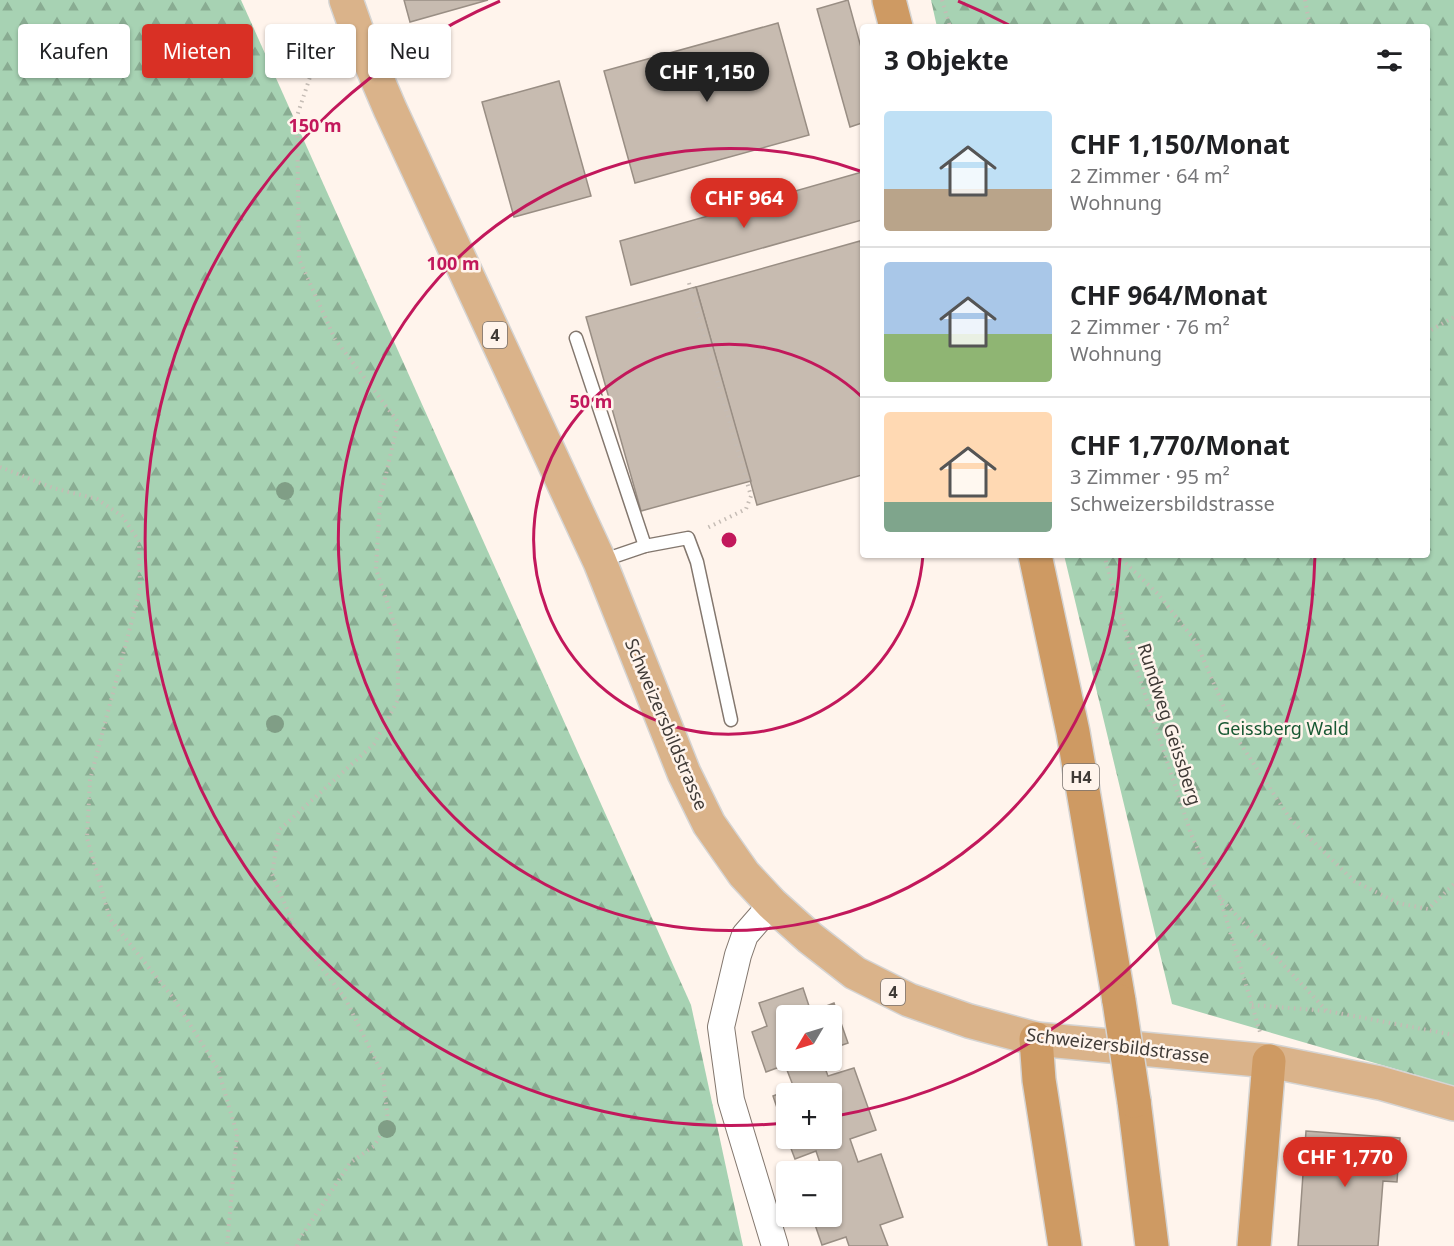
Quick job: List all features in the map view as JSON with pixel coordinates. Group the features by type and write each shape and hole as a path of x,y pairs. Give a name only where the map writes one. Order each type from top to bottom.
{"highway":[{"path":"889,0 896,24"},
{"name":"H4","path":"1036,558 1073,732 1119,1001 1152,1246"},
{"path":"1036,1039 1038,1080 1065,1246"},
{"path":"1254,1246 1269,1061"}],"main road":[{"name":"Schweizersbildstrasse","path":"346,0 390,109 600,562 684,774 709,824 744,874 772,904 810,938 864,977 909,1000 969,1021 1036,1039 1269,1061 1380,1083 1454,1104"}],"street":[{"path":"772,904 746,935 738,955 722,1027 731,1100 775,1246"}],"lane":[{"path":"576,338 645,546"},
{"path":"600,562 645,546 688,538 697,562 731,720"}],"path":[{"path":"942,0 949,24"},
{"path":"1305,0 1309,24"},
{"path":"297,1246 350,1163 374,1146 388,1122 382,1075 346,1000 298,937 272,874 279,830 374,744 398,700 398,635 376,569 380,500 398,422 335,339 298,259 297,116 318,53 358,34"},
{"path":"688,538 746,509 751,496 689,283"},
{"path":"1430,331 1454,317"},
{"path":"0,467 53,488 97,498 122,516 139,541 140,590 90,780 87,838 110,919 174,999 218,1069 237,1134 227,1246"},
{"name":"Rundweg Geissberg","path":"1105,558 1136,667 1191,834 1220,898 1269,1061"},
{"path":"1120,558 1158,594 1196,642 1238,740 1291,820 1354,881 1398,903 1428,909 1454,884"},
{"name":"Rundweg Geissberg","path":"1220,898 1327,1011"},
{"path":"1252,1005 1327,1011 1454,1035"}],"green space":[{"path":"0,0 241,0 252,24 142,24 142,78 253,78 253,27 265,54 265,78 276,78 691,1005 743,1246 0,1246"},
{"name":"Geissberg Wald","path":"931,0 1454,0 1454,1086 1172,1004 1065,558 1430,558 1430,24 936,24"}],"building":[{"path":"404,0 488,0 410,22"},
{"path":"848,0 860,44 860,124 850,127 817,9"},
{"path":"778,23 809,135 635,183 604,71"},
{"path":"559,81 591,196 514,217 482,102"},
{"path":"860,173 860,221 631,285 620,241"},
{"path":"860,241 860,476 757,505 696,287"},
{"path":"696,287 751,481 641,511 586,317"},
{"path":"803,988 809,1005 776,1005 776,1068 766,1072 752,1032 767,1026 759,1003"},
{"path":"842,1026 848,1043 842,1045"},
{"path":"854,1068 876,1130 850,1139 858,1162 881,1154 903,1217 880,1225 888,1246 849,1246 846,1237 822,1245 816,1227 842,1227 842,1161 819,1161 816,1151 795,1159 791,1149 842,1149 842,1083 792,1083 787,1071 826,1071 828,1076"},
{"path":"1306,1131 1400,1138 1397,1182 1383,1181 1378,1246 1298,1246"}]}
